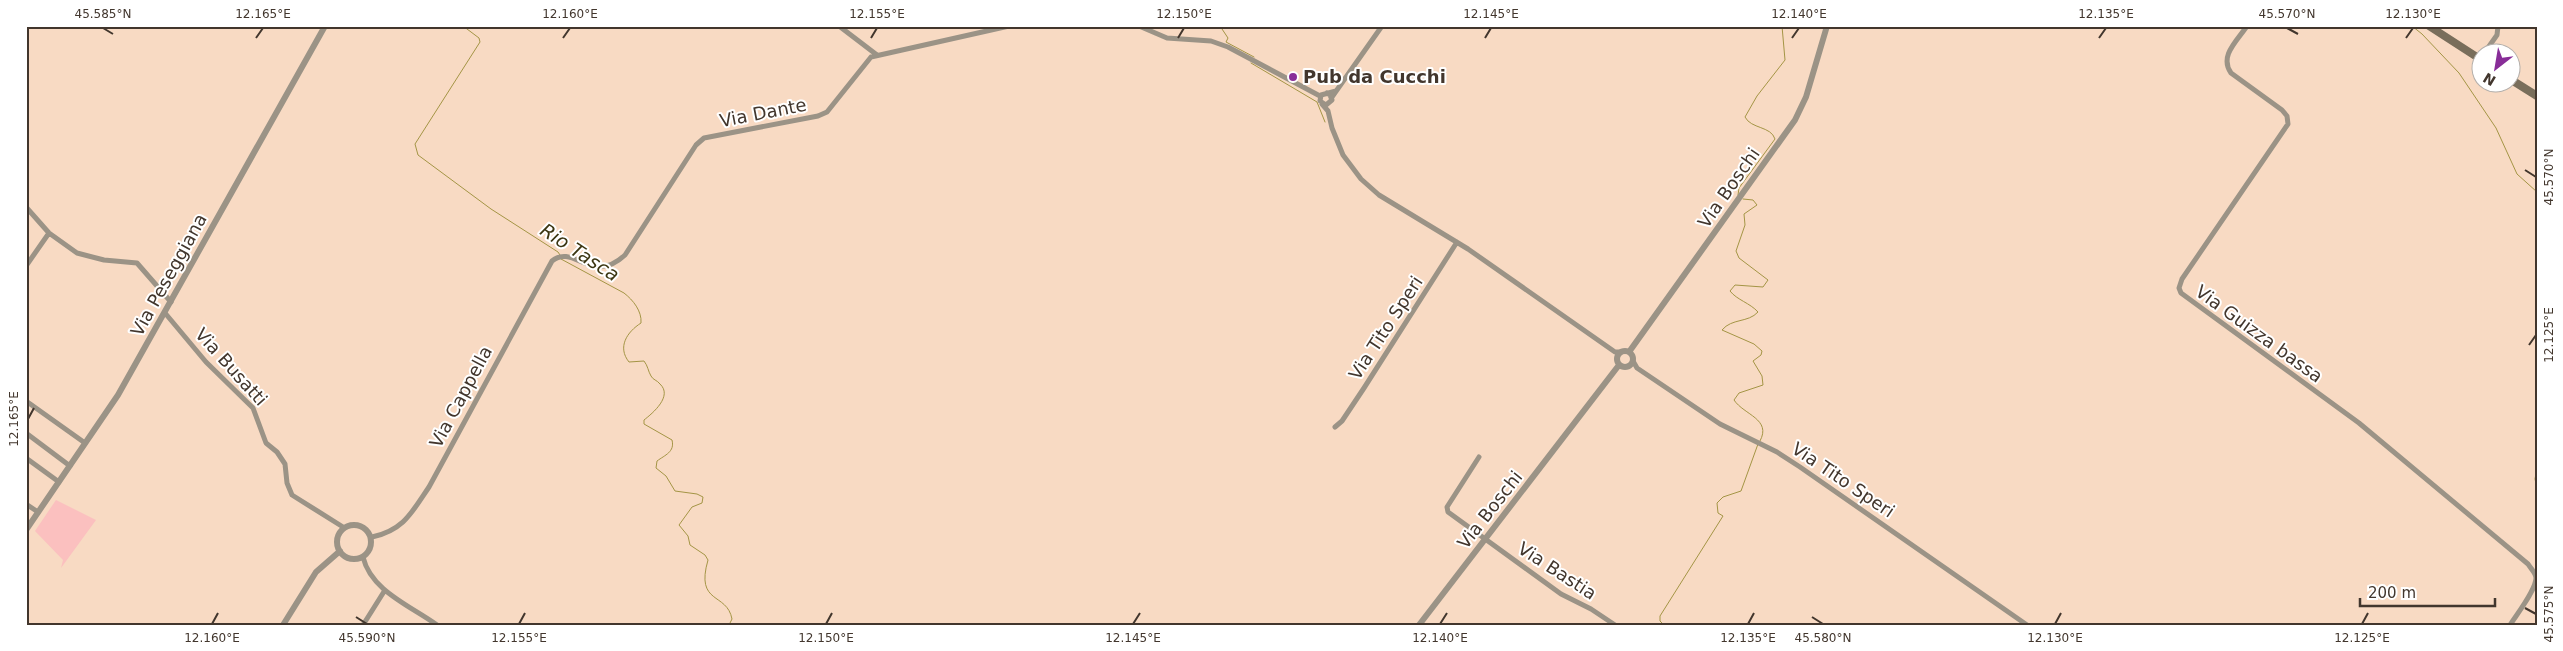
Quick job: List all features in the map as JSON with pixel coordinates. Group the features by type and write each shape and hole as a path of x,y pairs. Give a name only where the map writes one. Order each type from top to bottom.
{"main road":[{"path":"2433,27 2470,52"},
{"path":"2520,85 2537,96"}],"street":[{"name":"Via Peseggiana","path":"27,527 118,395 325,26"},
{"path":"839,26 877,55"},
{"name":"Via Dante","path":"560,257 596,267 615,264 625,255 696,145 704,138 818,116 827,112 860,68 871,57 1008,26"},
{"path":"1139,26 1167,38 1211,42 1228,47 1320,96 1322,104 1328,111 1332,128 1343,155 1361,179 1398,207 1457,242 1618,357 1631,364"},
{"path":"1328,111 1336,91 1382,26"},
{"name":"Via Boschi","path":"1629,352 1739,201 1795,120 1806,97 1827,26"},
{"name":"Via Guizza bassa","path":"2247,26 2227,55 2226,67 2231,73 2282,110 2287,116 2288,124 2182,279 2179,288 2181,293 2358,423 2528,564 2535,573 2536,580 2533,589 2510,625"},
{"path":"2492,42 2497,35 2498,26"},
{"path":"1320,96 1336,91"},
{"path":"1327,93 1332,100"},
{"path":"1322,104 1332,100"},
{"path":"26,208 49,233 77,253 104,260 136,263 171,302"},
{"path":"26,266 49,233"},
{"name":"Via Tito Speri","path":"1335,427 1342,421 1364,388 1457,242"},
{"name":"Via Cappella","path":"372,538 394,530 410,516 420,502 471,413 550,263 560,257"},
{"name":"Via Busatti","path":"165,313 206,362 253,408 266,443 277,452 285,464 287,483 292,495 343,527"},
{"path":"1618,357 1629,352 1631,364"},
{"name":"Via Boschi","path":"1419,625 1485,540 1618,357"},
{"name":"Via Tito Speri","path":"1631,364 1720,424 1800,467 2027,625"},
{"path":"26,401 85,443"},
{"path":"26,433 70,466"},
{"name":"Via Bastia","path":"1479,457 1447,507 1454,518 1535,573 1561,594 1615,625"},
{"path":"26,458 59,482"},
{"path":"26,504 38,512"},
{"path":"350,524 356,524 367,530 372,538 370,550 363,558 354,560 340,551 337,543 343,527 350,524"},
{"path":"283,625 316,572 340,551"},
{"path":"363,558 371,578 385,590 436,625"},
{"path":"363,625 385,590"}],"shaded area":[{"path":"56,500 96,520 61,568 63,560 35,531"}],"waterway":[{"name":"Rio Tasca","path":"463,26 479,38 480,42 415,144 418,155 491,209 560,255"},
{"path":"1220,26 1228,38 1226,42 1254,57"},
{"path":"1738,195 1739,188 1775,139 1769,132 1752,124 1745,117 1757,96 1785,60 1782,26"},
{"path":"2412,26 2459,73 2496,128 2517,174 2537,192"},
{"path":"1251,63 1317,102 1325,122"},
{"path":"1743,199 1753,200 1757,205 1744,214 1745,225 1736,251 1739,258 1768,280 1763,287 1735,285 1730,291 1758,312 1750,318 1730,324 1722,330 1754,344 1762,351 1761,355 1753,361 1762,376 1763,385 1739,393 1734,400 1760,422 1763,434 1760,441"},
{"name":"Rio Tasca","path":"561,259 624,293 634,302 638,310 641,323 625,340 625,356 629,362 644,361 652,377 663,389 663,399 644,420 644,424 672,440 673,444 669,453 657,461 656,468 666,476 675,491 697,494 703,497 702,503 692,507 679,525 688,536 690,545 705,555 708,560 705,574 706,584 713,596 729,611 732,619 729,625"},
{"path":"1664,625 1660,621 1660,616 1723,516 1718,513 1717,503 1723,497 1741,491 1758,444"},
{"path":"2537,468 2535,479 2537,488"}],"place":[{"name":"Pub da Cucchi","path":"1293,77"}]}
